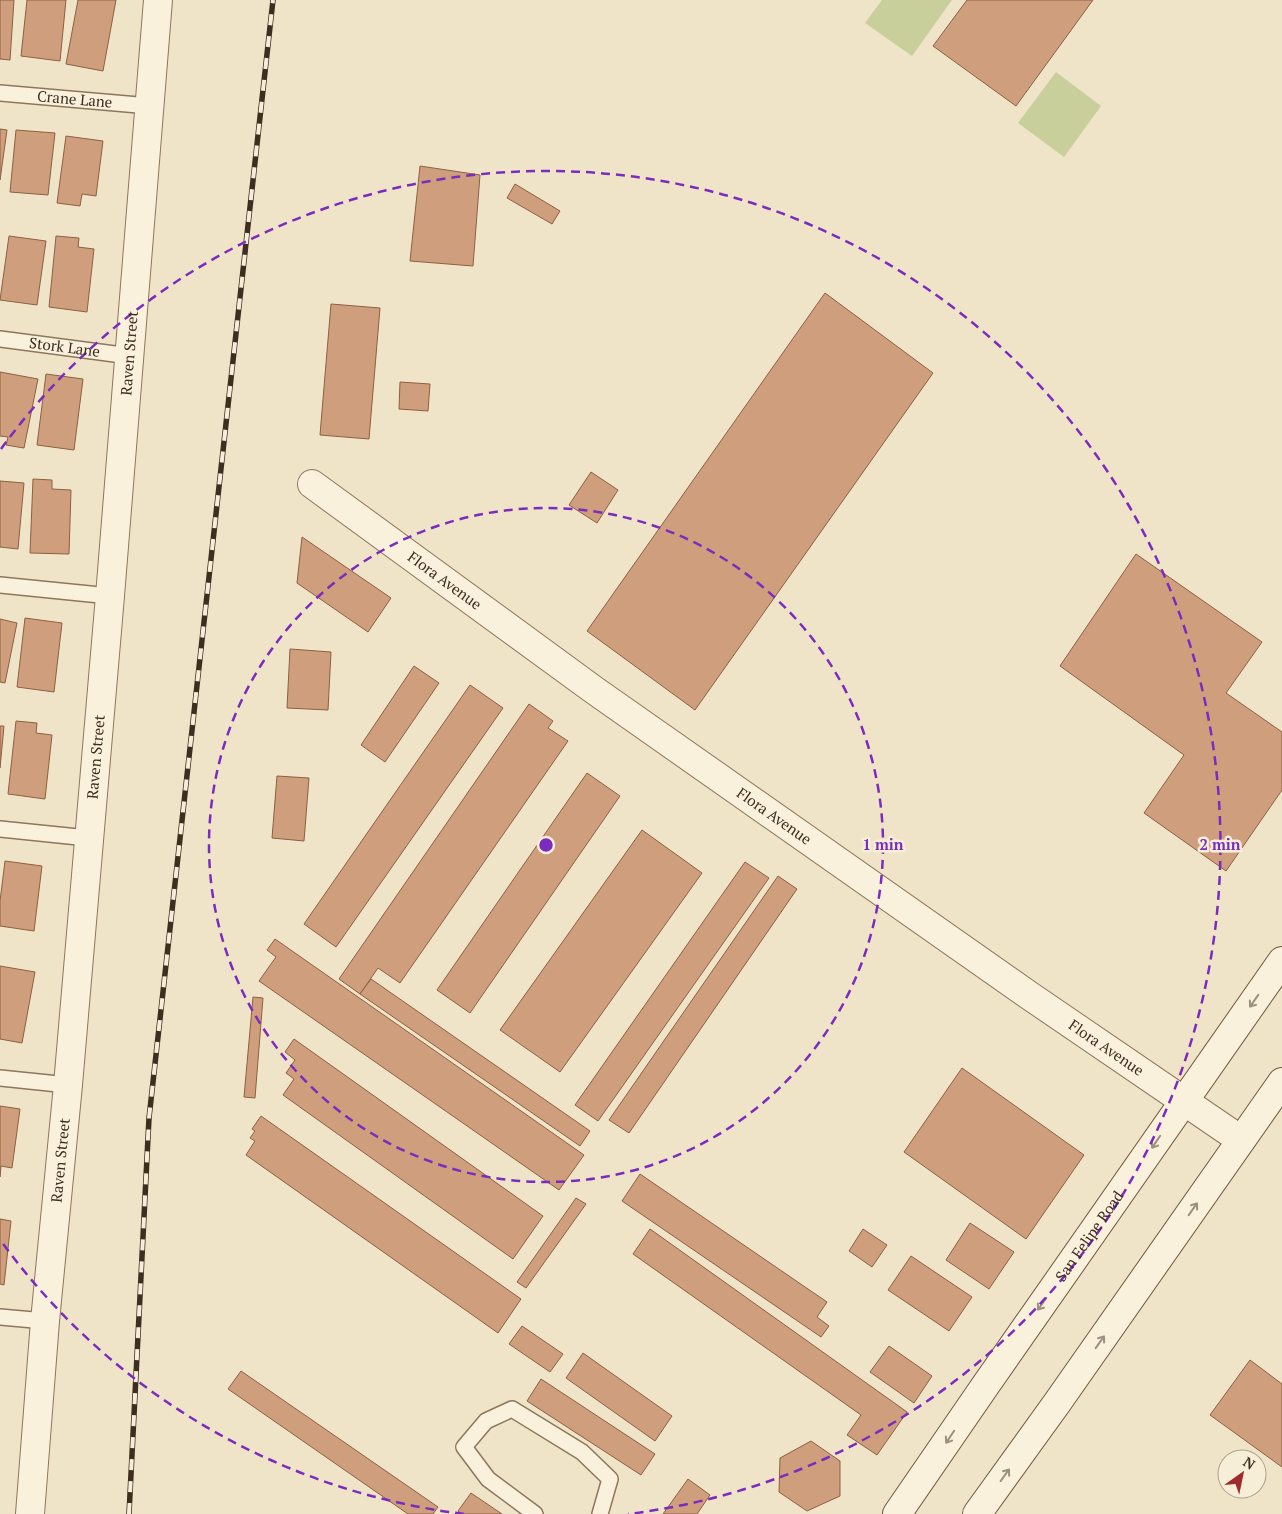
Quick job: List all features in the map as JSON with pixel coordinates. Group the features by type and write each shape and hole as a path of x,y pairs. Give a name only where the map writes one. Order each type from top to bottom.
{"street":[{"name":"Raven Street","path":"30,1514 45,1321 68,1085 110,596 158,0"},
{"name":"Flora Avenue","path":"312,484 594,690 1183,1102 1241,1140"},
{"name":"San Felipe Road","path":"897,1514 1282,961"},
{"path":"976,1514 1057,1403 1282,1082"}],"lane":[{"name":"Crane Lane","path":"0,93 150,106"},
{"name":"Stork Lane","path":"0,339 130,356"},
{"path":"0,585 110,596"},
{"path":"0,829 88,838"},
{"path":"0,1078 68,1085"},
{"path":"0,1317 45,1321"},
{"path":"535,1514 488,1480 464,1447 486,1422 512,1409 582,1452 610,1479 600,1514"}],"green space":[{"path":"882,0 952,0 912,56 865,23"},
{"path":"1056,72 1101,106 1064,157 1018,123"}],"building":[{"path":"0,0 14,0 10,60 0,59"},
{"path":"27,0 66,0 60,61 21,56"},
{"path":"78,0 116,0 103,71 66,64"},
{"path":"967,0 1093,0 1016,106 933,46"},
{"path":"0,129 7,130 0,180"},
{"path":"16,130 55,133 48,195 10,192"},
{"path":"66,136 103,141 96,196 82,194 80,206 57,203"},
{"path":"420,166 480,175 473,266 410,261"},
{"path":"515,184 560,211 552,224 507,198"},
{"path":"9,236 46,241 37,305 0,300"},
{"path":"56,236 79,238 78,247 94,249 87,312 49,307"},
{"path":"825,293 933,373 695,710 587,631"},
{"path":"331,304 380,308 369,439 320,435"},
{"path":"0,372 38,379 24,448 6,445 8,437 0,436"},
{"path":"46,374 83,379 74,450 37,445"},
{"path":"400,382 430,384 428,411 399,409"},
{"path":"591,472 618,490 597,523 569,505"},
{"path":"33,479 52,480 52,489 71,490 69,554 30,553"},
{"path":"0,481 24,483 18,549 0,547"},
{"path":"302,537 391,598 368,632 297,583"},
{"path":"1136,554 1262,642 1226,693 1282,732 1282,790 1226,871 1144,813 1184,755 1060,666"},
{"path":"25,618 62,623 54,692 17,687"},
{"path":"0,619 17,623 5,683 0,682"},
{"path":"290,649 331,652 328,710 287,708"},
{"path":"414,666 439,683 385,762 361,745"},
{"path":"470,685 503,708 336,947 304,924"},
{"path":"529,704 553,721 548,728 568,741 400,983 378,968 360,994 339,979"},
{"path":"16,721 37,723 36,733 52,735 45,799 8,794"},
{"path":"0,726 4,726 0,768"},
{"path":"587,773 620,796 470,1013 437,990"},
{"path":"277,776 309,778 304,841 272,838"},
{"path":"642,830 702,873 560,1072 500,1030"},
{"path":"5,861 42,866 34,931 0,926 0,901"},
{"path":"745,862 769,878 598,1121 575,1105"},
{"path":"778,876 797,889 629,1133 609,1120"},
{"path":"275,939 584,1155 559,1190 259,981 276,957 267,950"},
{"path":"0,966 35,972 22,1043 0,1039"},
{"path":"371,979 590,1131 580,1146 360,994"},
{"path":"253,997 263,998 255,1098 244,1097"},
{"path":"294,1039 543,1216 513,1259 283,1095 294,1079 286,1073 295,1060 285,1052"},
{"path":"962,1068 1084,1155 1026,1239 904,1152"},
{"path":"0,1106 20,1109 12,1168 1,1166 0,1177"},
{"path":"261,1116 521,1299 498,1333 246,1155 255,1141 250,1138 255,1131 252,1129"},
{"path":"640,1174 827,1302 817,1317 829,1326 821,1337 622,1201"},
{"path":"576,1198 586,1204 526,1288 517,1282"},
{"path":"0,1219 11,1221 4,1285 0,1284"},
{"path":"970,1223 1014,1252 989,1289 946,1260"},
{"path":"650,1229 907,1412 877,1455 847,1435 861,1415 633,1254"},
{"path":"863,1229 887,1245 872,1267 849,1251"},
{"path":"911,1256 972,1297 949,1331 888,1290"},
{"path":"522,1326 563,1354 550,1372 509,1344"},
{"path":"889,1346 932,1376 914,1403 870,1372"},
{"path":"583,1353 672,1416 655,1441 566,1378"},
{"path":"1250,1360 1282,1384 1282,1467 1267,1456 1267,1449 1257,1449 1210,1415"},
{"path":"241,1371 438,1507 433,1514 408,1514 228,1389"},
{"path":"541,1379 655,1454 641,1475 527,1401"},
{"path":"811,1441 840,1461 840,1496 807,1511 779,1492 780,1458"},
{"path":"688,1479 710,1495 697,1514 663,1514"},
{"path":"471,1493 502,1514 462,1514 458,1511"}],"railway":[{"path":"129,1514 149,1118 273,0"}]}
